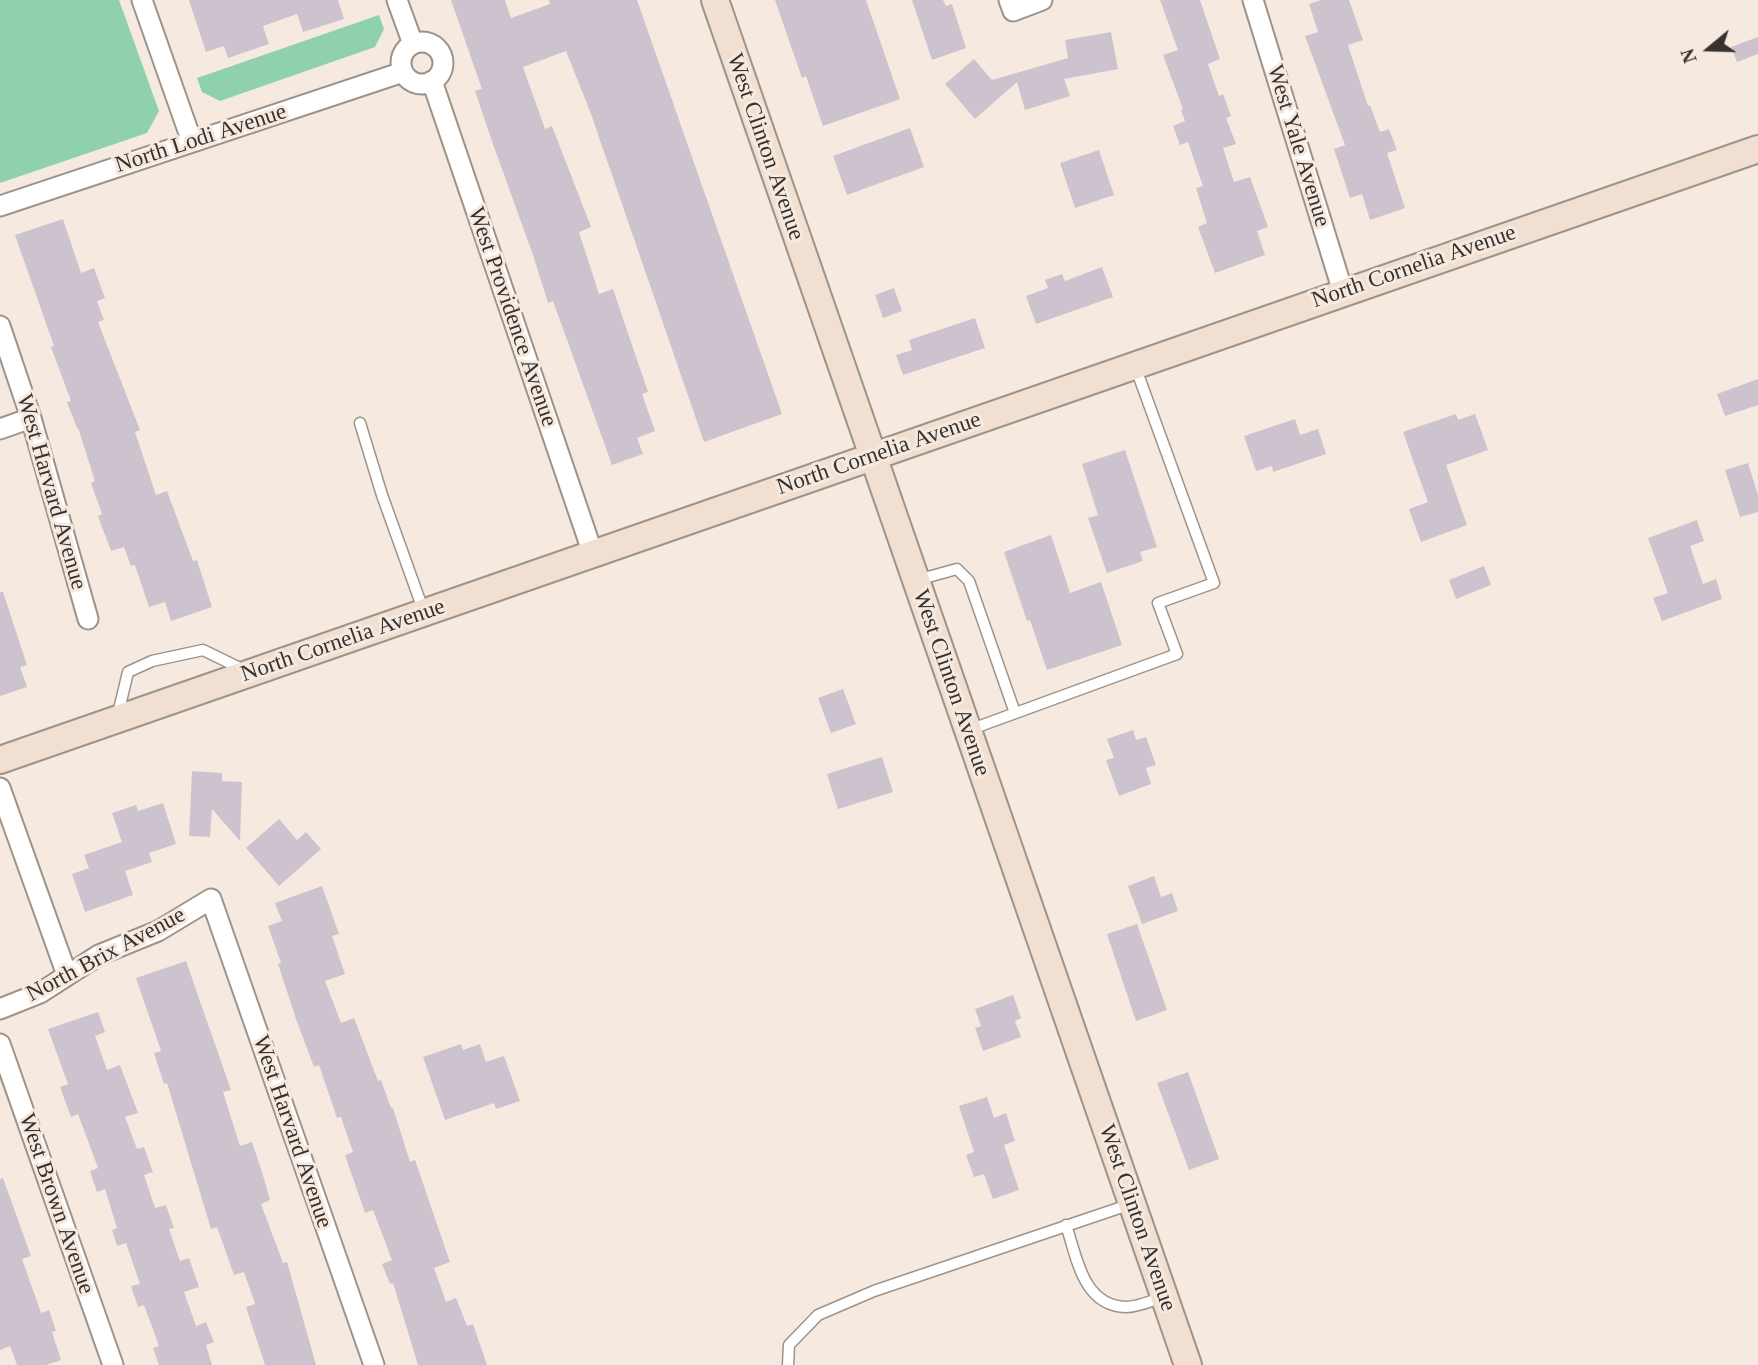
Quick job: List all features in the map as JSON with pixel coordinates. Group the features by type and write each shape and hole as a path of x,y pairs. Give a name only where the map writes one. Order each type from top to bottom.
{"street":[{"path":"142,0 192,142"},
{"path":"397,0 413,44"},
{"name":"West Clinton Avenue","path":"715,0 1188,1365"},
{"path":"1011,6 1042,0"},
{"name":"West Yale Avenue","path":"1253,0 1343,292"},
{"path":"427,43 438,50 442,57 441,71 432,81 412,81 403,72 401,65 404,53 413,44 427,43"},
{"name":"North Lodi Avenue","path":"0,206 403,72"},
{"name":"West Providence Avenue","path":"432,81 593,554"},
{"name":"North Cornelia Avenue","path":"0,760 1758,149"},
{"name":"West Harvard Avenue","path":"0,326 31,418 88,619"},
{"path":"0,429 31,418"},
{"path":"0,788 67,975"},
{"name":"West Harvard Avenue","path":"211,899 374,1365"},
{"name":"North Brix Avenue","path":"0,1009 40,993 99,956 158,931 211,899"},
{"name":"West Brown Avenue","path":"0,1044 113,1365"}],"lane":[{"path":"968,731 1177,654 1158,603 1214,583 1135,364"},
{"path":"360,423 424,613"},
{"path":"916,581 957,569 969,581 1015,713"},
{"path":"117,720 128,672 152,661 202,650 250,673"},
{"path":"788,1365 789,1345 818,1315 874,1291 1132,1203"},
{"path":"1066,1225 1085,1283 1101,1301 1127,1307 1164,1297"}],"green space":[{"path":"0,0 119,0 159,111 147,133 0,183"},
{"path":"379,15 384,29 375,47 220,101 202,92 197,78"}],"building":[{"path":"189,0 338,0 344,19 303,32 297,14 263,26 269,44 228,58 224,46 206,52"},
{"path":"451,0 505,0 511,18 550,4 549,0 637,0 782,414 704,442 591,114 566,51 523,67 545,129 552,126 591,227 579,232 599,294 613,289 648,392 642,394 655,431 637,438 643,454 612,465 553,301 548,303 475,91 482,89"},
{"path":"775,0 866,0 900,99 823,126 806,76 802,78"},
{"path":"912,0 943,0 946,6 952,4 966,48 932,60"},
{"path":"1160,0 1200,0 1220,59 1208,64 1219,96 1223,94 1231,116 1226,118 1236,144 1223,148 1234,182 1250,177 1268,227 1257,231 1265,255 1215,273 1198,227 1207,223 1196,188 1203,186 1188,142 1180,145 1173,126 1185,121 1163,55 1178,50"},
{"path":"1321,0 1349,0 1363,40 1348,45 1368,106 1370,105 1380,132 1389,129 1397,150 1387,153 1405,208 1370,220 1362,194 1350,198 1334,149 1345,145 1305,36 1318,32 1309,4"},
{"path":"1111,32 1118,69 1064,79 1070,96 1025,110 1017,82 975,119 945,84 974,59 992,80 1068,58 1065,40"},
{"path":"1758,37 1758,54 1737,62 1731,47"},
{"path":"910,128 924,167 847,195 833,156"},
{"path":"1099,150 1114,195 1075,208 1060,163"},
{"path":"63,219 81,273 94,268 105,298 97,301 104,320 98,322 140,430 135,432 156,495 167,491 193,561 197,560 212,607 171,621 165,602 149,607 135,565 131,566 124,547 111,551 98,516 102,514 91,483 95,481 67,402 71,401 15,235"},
{"path":"1102,267 1113,297 1036,324 1026,296 1048,288 1045,280 1062,274 1065,281"},
{"path":"894,288 902,311 883,318 875,295"},
{"path":"975,318 985,348 903,375 896,355 912,350 909,340"},
{"path":"1758,379 1758,405 1725,416 1717,394"},
{"path":"1456,414 1458,420 1475,414 1488,450 1446,465 1467,525 1421,542 1409,509 1428,502 1403,432"},
{"path":"1295,419 1300,435 1318,429 1326,454 1273,472 1272,466 1256,471 1244,436"},
{"path":"1125,450 1157,547 1140,552 1143,561 1107,573 1088,518 1098,515 1082,464"},
{"path":"1748,463 1758,495 1758,512 1740,517 1725,470"},
{"path":"1697,520 1704,541 1690,546 1703,584 1716,579 1722,599 1662,621 1653,598 1668,593 1648,538"},
{"path":"1051,535 1070,593 1101,582 1122,645 1047,670 1004,552"},
{"path":"1484,566 1491,585 1456,599 1449,580"},
{"path":"0,592 3,592 27,665 20,667 27,687 0,696"},
{"path":"843,689 856,724 831,733 818,698"},
{"path":"1133,730 1136,740 1146,737 1156,765 1146,768 1151,784 1119,796 1106,760 1114,758 1107,739"},
{"path":"882,757 893,792 838,809 827,774"},
{"path":"192,771 222,773 222,781 242,782 240,841 212,809 210,837 189,836"},
{"path":"163,803 176,844 149,853 152,862 125,871 133,895 85,912 72,874 89,868 84,855 122,842 112,813 136,805 138,811"},
{"path":"279,819 297,840 306,832 321,849 279,886 246,848"},
{"path":"1154,876 1161,897 1172,893 1178,911 1142,924 1128,886"},
{"path":"322,886 339,934 332,936 345,974 325,981 341,1023 354,1018 378,1081 381,1080 393,1108 410,1162 415,1160 450,1262 434,1268 446,1302 456,1298 467,1326 473,1324 487,1365 418,1365 393,1283 390,1284 382,1264 392,1260 373,1210 365,1213 345,1155 353,1152 341,1117 337,1118 319,1065 314,1067 296,1019 268,926 282,921 275,903"},
{"path":"1137,924 1167,1010 1136,1021 1107,934"},
{"path":"186,961 231,1090 223,1092 240,1146 252,1142 262,1172 270,1200 261,1204 283,1263 287,1262 316,1365 265,1365 246,1307 255,1304 244,1272 234,1275 217,1227 211,1229 167,1083 164,1084 154,1053 161,1051 136,978"},
{"path":"1013,995 1021,1018 1015,1021 1021,1037 983,1051 975,1028 981,1026 975,1009"},
{"path":"98,1012 105,1032 95,1036 107,1070 120,1065 138,1113 125,1117 137,1149 144,1147 153,1172 144,1175 155,1208 166,1205 174,1228 169,1229 180,1261 189,1258 199,1287 184,1292 196,1326 206,1322 214,1342 206,1345 212,1365 159,1365 153,1348 159,1346 144,1305 138,1307 131,1286 140,1284 126,1243 117,1246 112,1230 117,1228 105,1189 97,1192 90,1171 98,1168 78,1114 71,1117 60,1087 68,1084 48,1029"},
{"path":"461,1044 463,1050 480,1044 486,1062 504,1056 520,1101 496,1109 494,1103 445,1120 423,1057"},
{"path":"1188,1072 1219,1159 1189,1170 1157,1083"},
{"path":"987,1097 994,1118 1006,1113 1015,1141 1004,1145 1019,1190 993,1199 984,1174 974,1177 966,1155 974,1152 959,1106"},
{"path":"3,1178 31,1256 22,1259 41,1313 49,1310 56,1331 52,1332 61,1360 46,1365 17,1365 10,1346 0,1350 0,1179"}]}
